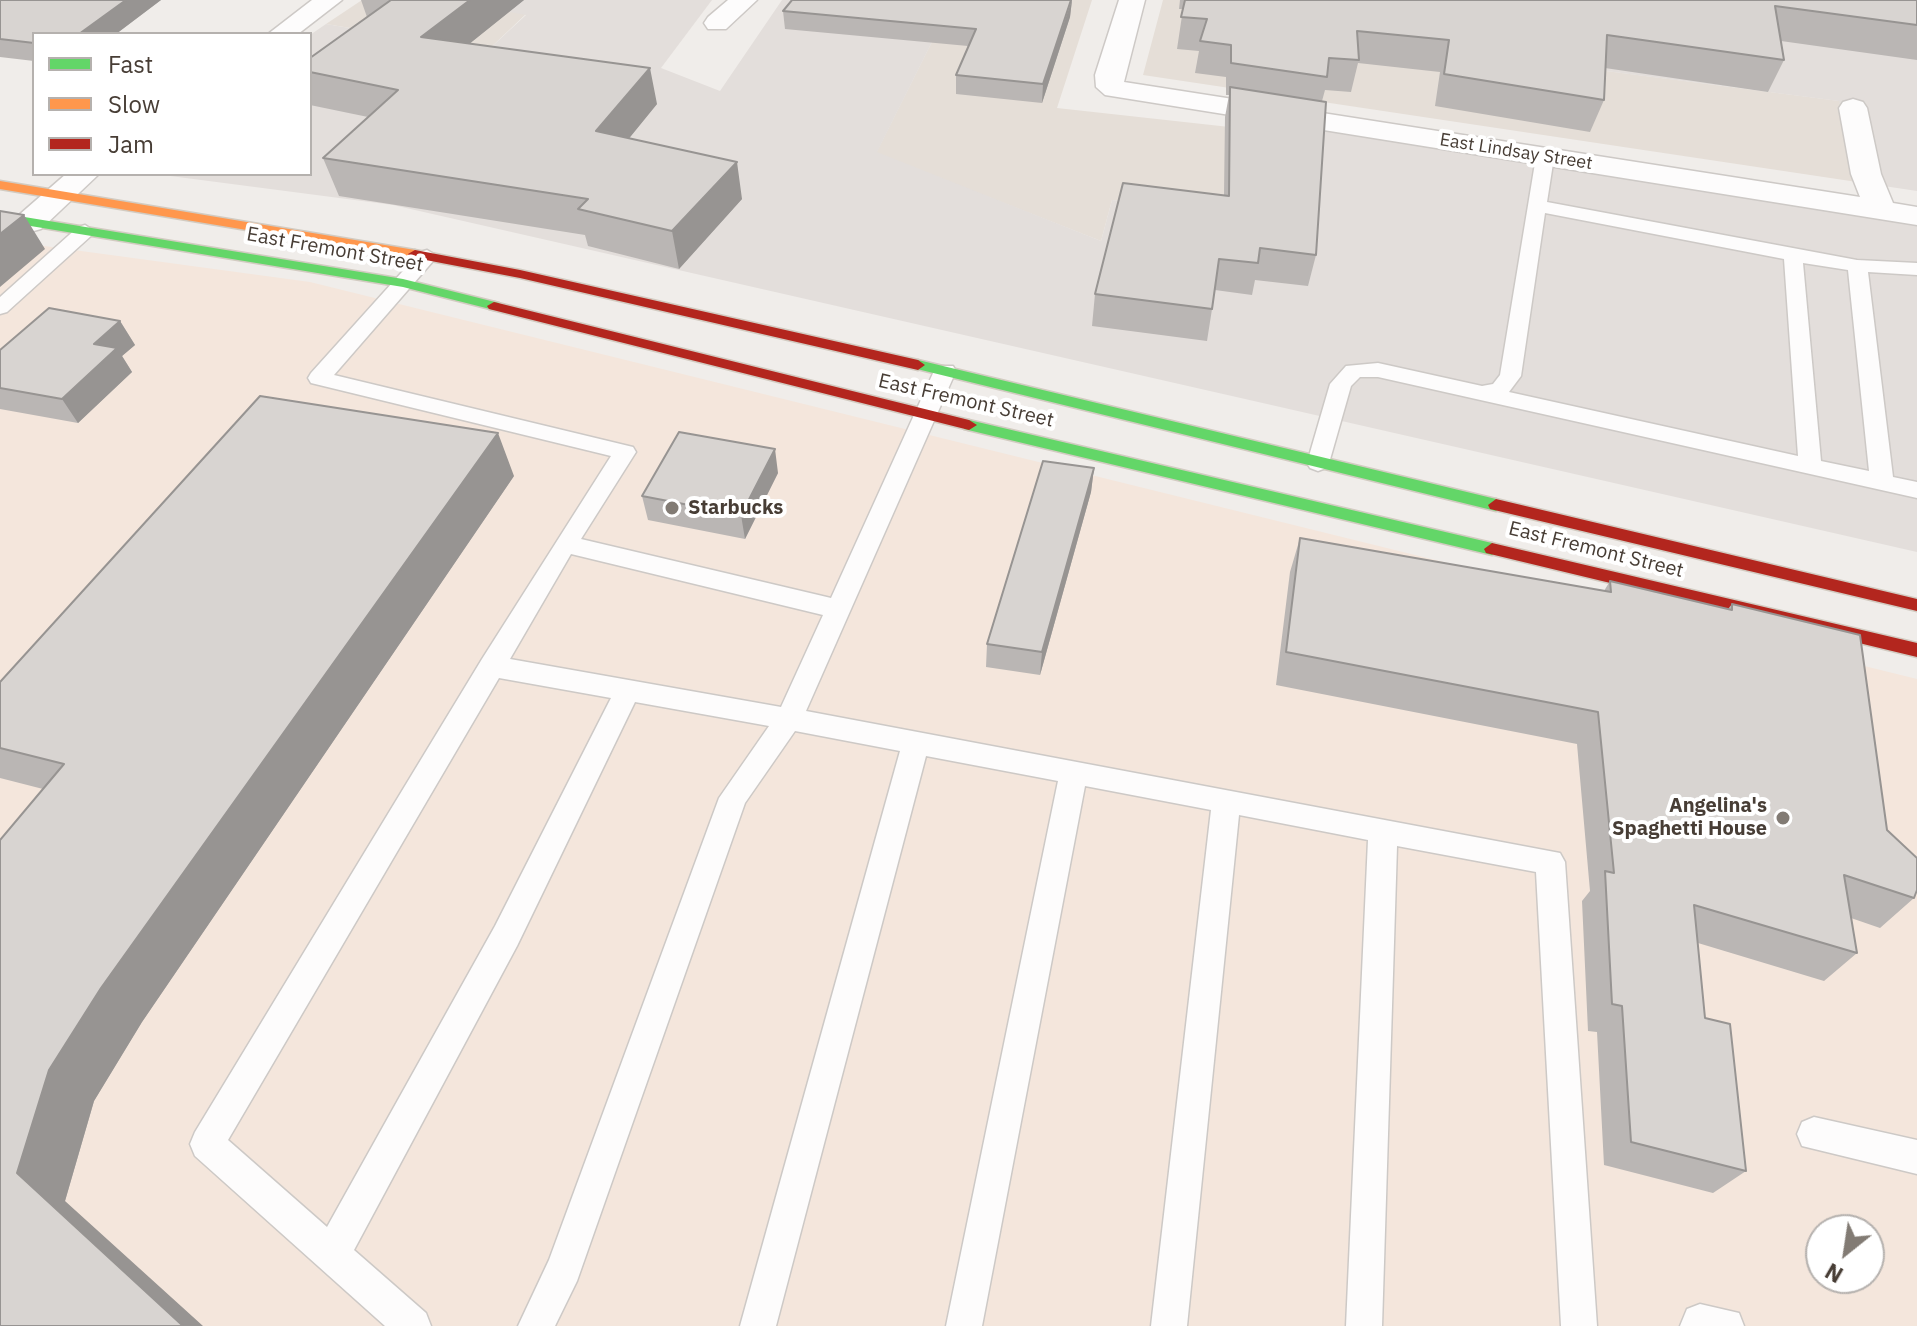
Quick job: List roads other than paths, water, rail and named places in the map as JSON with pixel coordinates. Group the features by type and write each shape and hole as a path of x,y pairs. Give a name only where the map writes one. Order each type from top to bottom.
{"main road":[{"name":"East Fremont Street","path":"0,185 73,184 520,274 945,371 1917,605"},
{"name":"East Fremont Street","path":"15,220 403,283 925,414 1917,650"}],"street":[{"path":"284,32 329,0"},
{"path":"717,23 744,0"},
{"name":"East Lindsay Street","path":"1132,0 1109,75 1110,87 1115,89 1917,216"},
{"path":"1853,108 1866,174 1880,210"},
{"path":"15,220 73,184"}],"lane":[{"path":"1482,393 1500,389 1510,376 1545,157"},
{"path":"1537,206 1857,266 1917,269"},
{"path":"0,308 85,231"},
{"path":"1793,255 1810,466"},
{"path":"413,1326 207,1144 491,666 625,452 319,378 427,256"},
{"path":"1857,266 1882,483"},
{"path":"1318,463 1341,384 1354,371 1378,370 1917,490"},
{"path":"536,1326 564,1268 733,798 789,719 945,371"},
{"path":"565,544 836,609"},
{"path":"491,666 916,742 1550,862 1579,1326"},
{"path":"332,1254 506,936 628,690"},
{"path":"758,1326 916,742"},
{"path":"964,1326 1074,773"},
{"path":"1169,1326 1226,801"},
{"path":"1364,1326 1383,830"},
{"path":"1814,1134 1917,1157"},
{"path":"1698,1326 1700,1322 1726,1326"}],"place":[{"name":"Starbucks","path":"672,508"},
{"name":"Angelina's Spaghetti House","path":"1783,818"}]}
